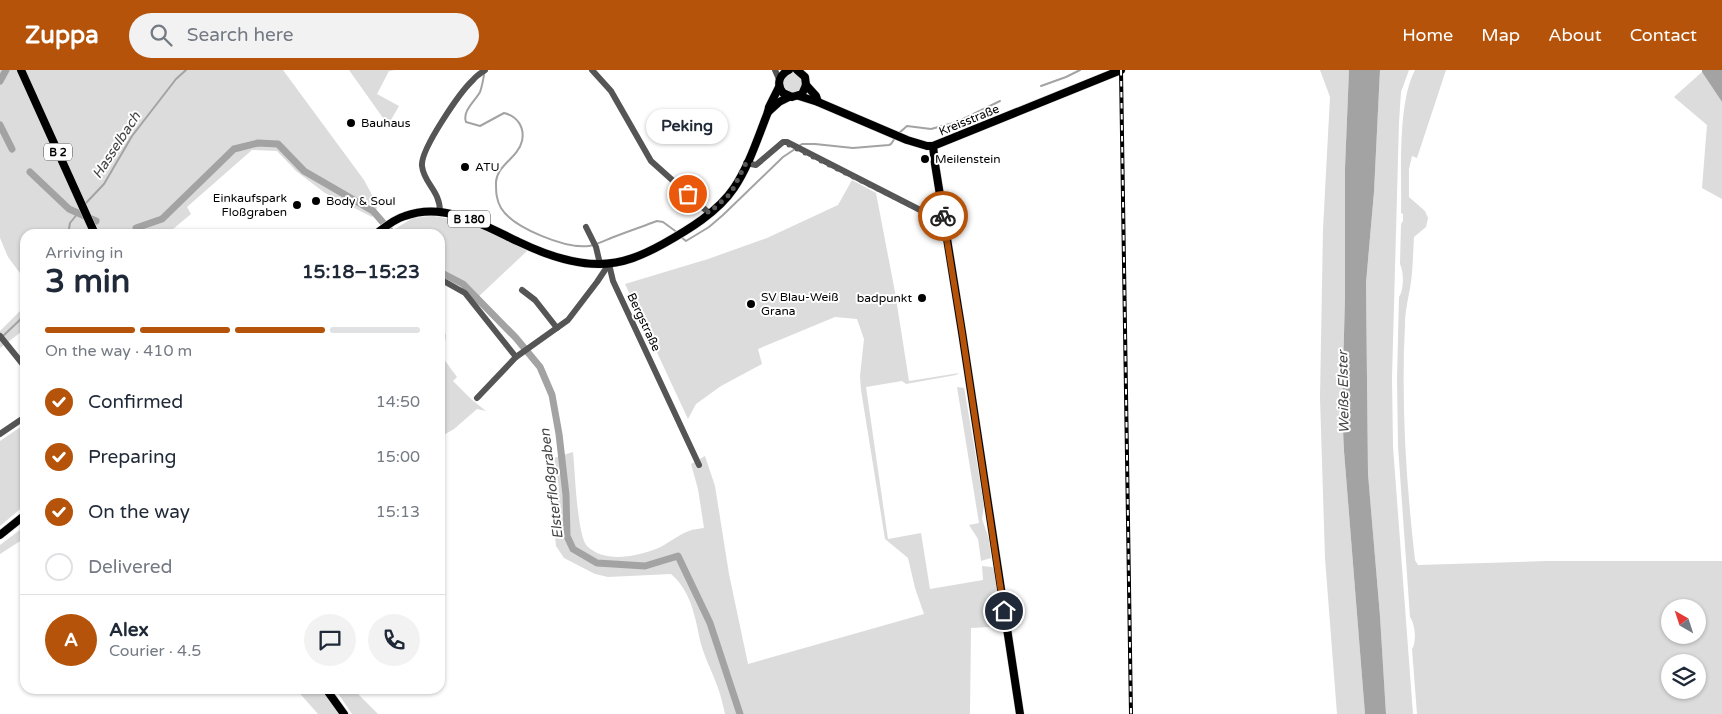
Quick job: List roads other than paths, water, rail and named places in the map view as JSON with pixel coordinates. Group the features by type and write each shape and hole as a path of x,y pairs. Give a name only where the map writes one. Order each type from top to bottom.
{"main road":[{"name":"B 2","path":"21,70 93,229"},
{"path":"788,70 783,73 779,83 783,93 789,97"},
{"path":"768,112 779,102 789,97 799,96 804,92 806,86 805,73 797,70"},
{"name":"Kreisstraße","path":"799,96 818,102 916,144 933,146 1121,70"},
{"name":"B 180","path":"383,229 392,222 411,214 440,212 479,222 518,242 550,255 572,261 604,264 636,258 685,231 731,193 748,164 779,83"},
{"name":"Kreisstraße","path":"806,86 816,96 818,102"},
{"path":"933,146 1020,714"},
{"path":"0,535 20,519"},
{"path":"330,694 344,714"}],"street":[{"path":"440,212 440,204 436,192 424,172 422,165 423,157 436,131 472,81 485,70"},
{"path":"592,70 611,91 652,161 709,213"},
{"path":"774,70 779,83"},
{"path":"748,164 756,165 761,162 783,142 930,215 944,216"},
{"name":"Bergstraße","path":"586,227 593,238 699,465"},
{"path":"477,398 516,357 568,320 597,282 604,264"},
{"path":"445,282 465,292 516,357"},
{"path":"522,290 535,300 557,328"},
{"path":"0,336 20,360"},
{"path":"0,434 20,420"}],"water":[{"name":"Weiße Elster","path":"1349,70 1380,70 1374,192 1366,283 1368,474 1386,714 1365,714 1344,451 1342,408 1345,297 1345,168"},
{"path":"1702,70 1722,70 1722,102 1702,72"}],"waterway":[{"name":"Elsterfloßgraben","path":"0,81 6,70"},
{"name":"Hasselbach","path":"85,204 104,184 132,136 176,79 186,70"},
{"name":"Hasselbach","path":"1041,86 1080,70"},
{"name":"Hasselbach","path":"484,75 480,92 466,114 466,122 480,126 504,113 509,114 519,123 523,136 520,147 497,176 496,192 498,202 507,215 528,230 541,236 554,241 579,246 594,245 657,221 663,222 678,233"},
{"name":"Hasselbach","path":"898,134 907,126 931,129 957,122 1000,101"},
{"name":"Elsterfloßgraben","path":"0,125 12,149"},
{"name":"Hasselbach","path":"799,146 802,144 815,144 853,148 889,145 895,138"},
{"name":"Elsterfloßgraben","path":"136,228 162,219 234,149 258,143 278,144 304,171 373,211 389,229"},
{"name":"Hasselbach","path":"681,237 686,241 709,227 783,157 795,149"},
{"name":"Elsterfloßgraben","path":"30,172 69,209 96,221"},
{"name":"Hasselbach","path":"69,229 70,223 82,208"},
{"name":"Elsterfloßgraben","path":"445,275 463,284 516,338 540,367 552,395 559,434 566,495 567,536 573,549 597,563 645,566 678,556 710,623 740,714"},
{"name":"Hasselbach","path":"3,336 20,320"}],"railway":[{"path":"1121,70 1131,714"}],"place":[{"name":"Bauhaus","path":"351,123"},
{"name":"Meilenstein","path":"925,159"},
{"name":"ATU","path":"465,167"},
{"name":"Peking","path":"688,194"},
{"name":"Body & Soul","path":"316,201"},
{"name":"Einkaufspark Floßgraben","path":"297,205"},
{"name":"badpunkt","path":"922,298"},
{"name":"SV Blau-Weiß Grana","path":"751,304"}]}
